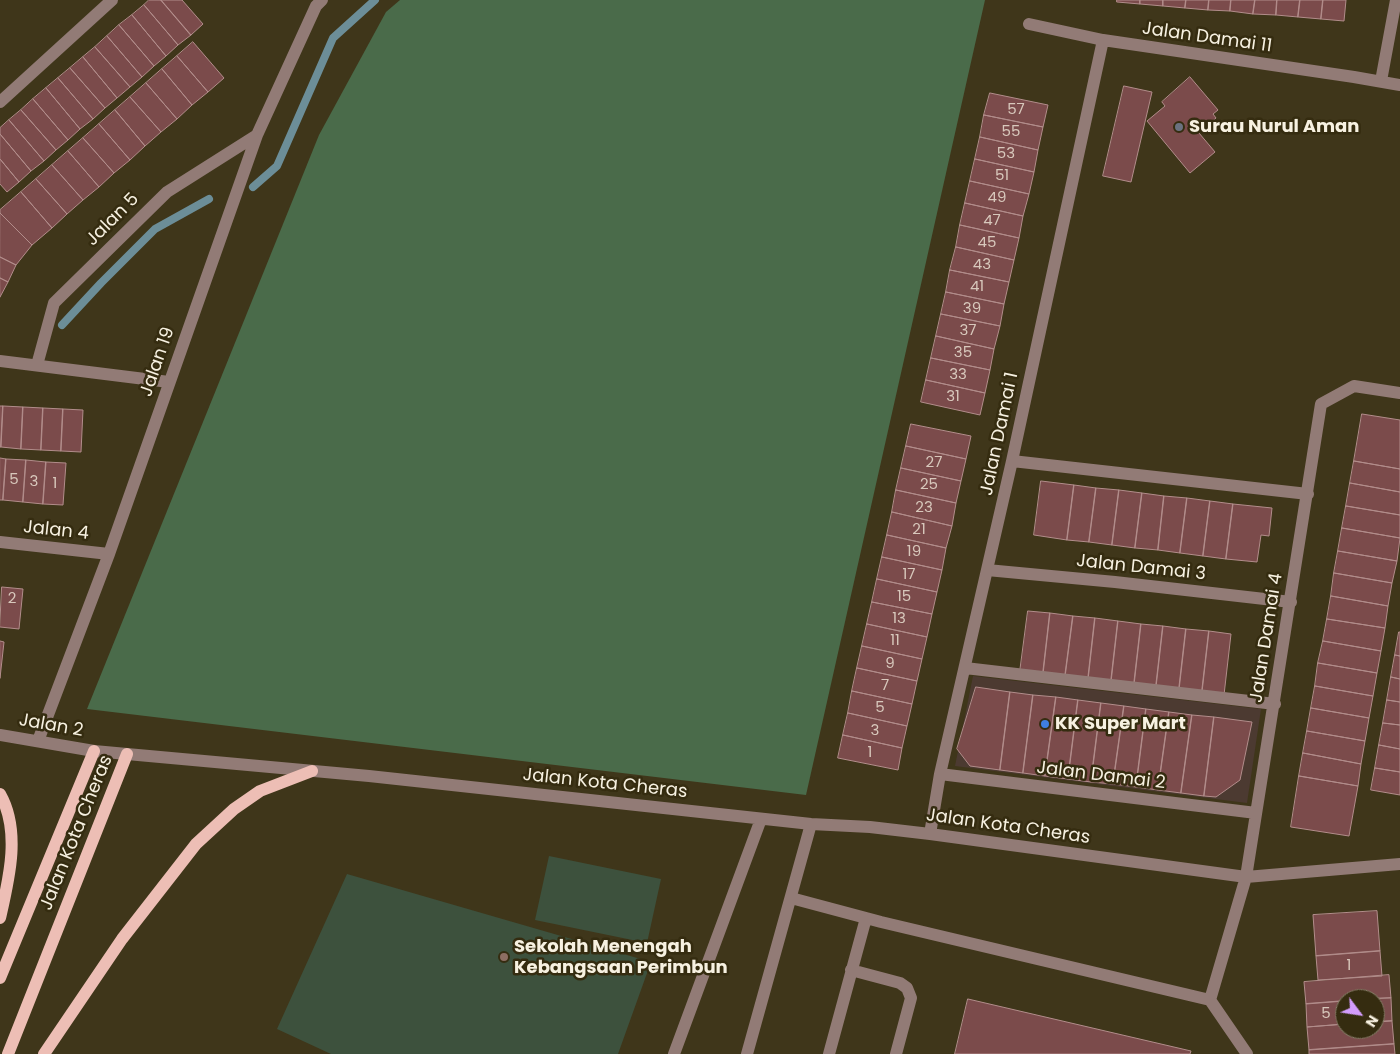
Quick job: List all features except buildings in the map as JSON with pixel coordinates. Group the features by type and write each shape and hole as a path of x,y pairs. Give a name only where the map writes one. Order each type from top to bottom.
{"main road":[{"name":"Jalan Kota Cheras","path":"0,978 94,751"},
{"name":"Jalan Kota Cheras","path":"8,1054 127,754"},
{"path":"44,1054 122,939 196,844 234,810 260,791 312,771"},
{"path":"0,794 4,800 12,831 8,882 0,918"}],"street":[{"path":"0,102 112,0"},
{"name":"Jalan 19","path":"38,741 109,554 257,135 316,6 322,0"},
{"path":"1381,82 1396,0"},
{"name":"Jalan Damai 11","path":"1030,24 1103,40 1400,85"},
{"name":"Jalan Damai 1","path":"930,834 940,774 1012,461 1103,40"},
{"name":"Jalan 5","path":"37,366 54,304 166,192 257,135"},
{"path":"0,361 169,382"},
{"name":"Jalan Damai 4","path":"1210,1000 1246,877 1322,404 1354,386 1400,393"},
{"path":"1012,461 1308,494"},
{"name":"Jalan 4","path":"0,542 109,554"},
{"name":"Jalan Damai 3","path":"987,570 1291,602"},
{"path":"965,668 1275,704"},
{"name":"Jalan 2","path":"0,735 94,751 127,754"},
{"name":"Jalan Kota Cheras","path":"127,754 369,776 811,824 930,834 1246,877 1400,864"},
{"name":"Jalan Damai 2","path":"940,774 1256,813"},
{"path":"674,1054 761,818"},
{"path":"747,1054 811,824"},
{"path":"791,898 866,918 1210,1000 1247,1054"},
{"path":"828,1054 866,918"},
{"path":"851,970 900,983 907,988 912,998 896,1054"}],"shaded area":[{"path":"973,676 1261,709 1247,803 955,766"}],"green space":[{"path":"400,0 985,0 806,795 87,709 319,135 386,12"},
{"path":"549,856 661,879 647,943 535,920"},
{"path":"347,874 651,962 618,1054 331,1054 277,1029"}],"waterway":[{"path":"253,187 277,166 333,38 375,0"},
{"path":"62,325 155,229 209,199"}],"place":[{"name":"Surau Nurul Aman","path":"1179,127"},
{"name":"KK Super Mart","path":"1045,724"},
{"name":"Sekolah Menengah Kebangsaan Perimbun","path":"504,957"}]}
